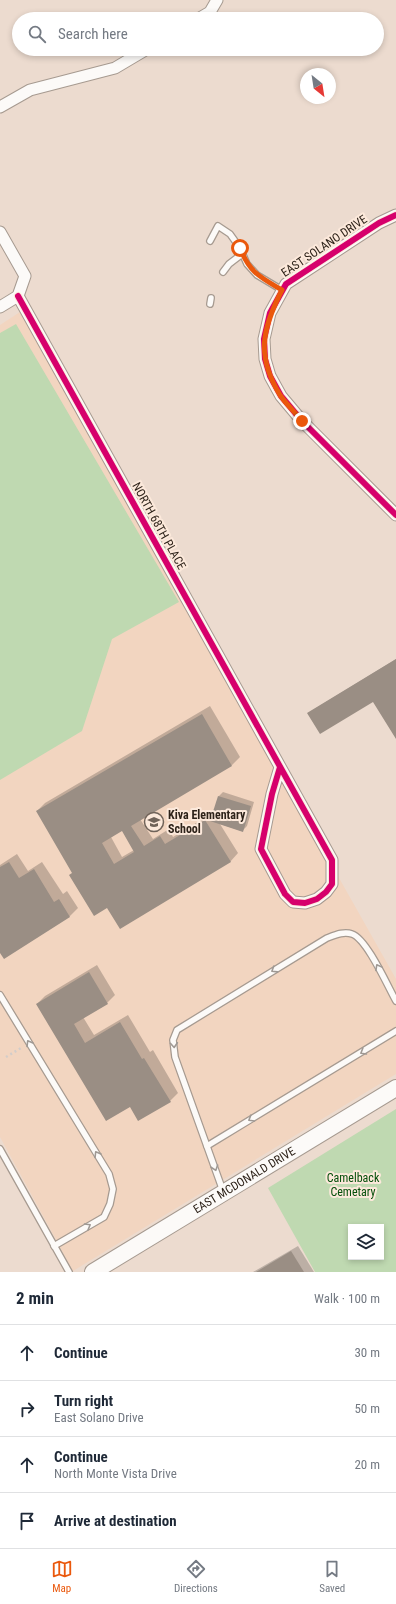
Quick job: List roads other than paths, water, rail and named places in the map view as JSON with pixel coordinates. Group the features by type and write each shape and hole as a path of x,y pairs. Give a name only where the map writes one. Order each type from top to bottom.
{"street":[{"path":"210,12 217,0"},
{"path":"0,107 30,90 115,68 135,56"},
{"name":"EAST SOLANO DRIVE","path":"396,215 379,223 286,284 270,313 264,339 266,359 270,376 281,396 302,421 396,515"},
{"path":"0,232 24,276 18,296 0,307"},
{"name":"NORTH 68TH PLACE","path":"18,296 332,860 332,884 326,892 317,899 305,903 293,902 285,894 261,849 272,794 280,767"},
{"name":"EAST MCDONALD DRIVE","path":"93,1272 396,1088"}],"lane":[{"path":"210,241 218,226 230,234 240,248 247,264 257,274 282,290"},
{"path":"223,272 229,264 242,254"},
{"path":"223,1192 175,1057 173,1040 177,1030 327,938 340,933 352,934 363,943 396,1001"},
{"path":"0,995 109,1174 113,1189 110,1204 104,1217 54,1246"},
{"path":"207,1146 396,1031"},
{"path":"0,1149 69,1272"}],"place":[{"name":"Kiva Elementary School","path":"154,822"}],"park label":[{"name":"Camelback Cemetary","path":"353,1185"}]}
